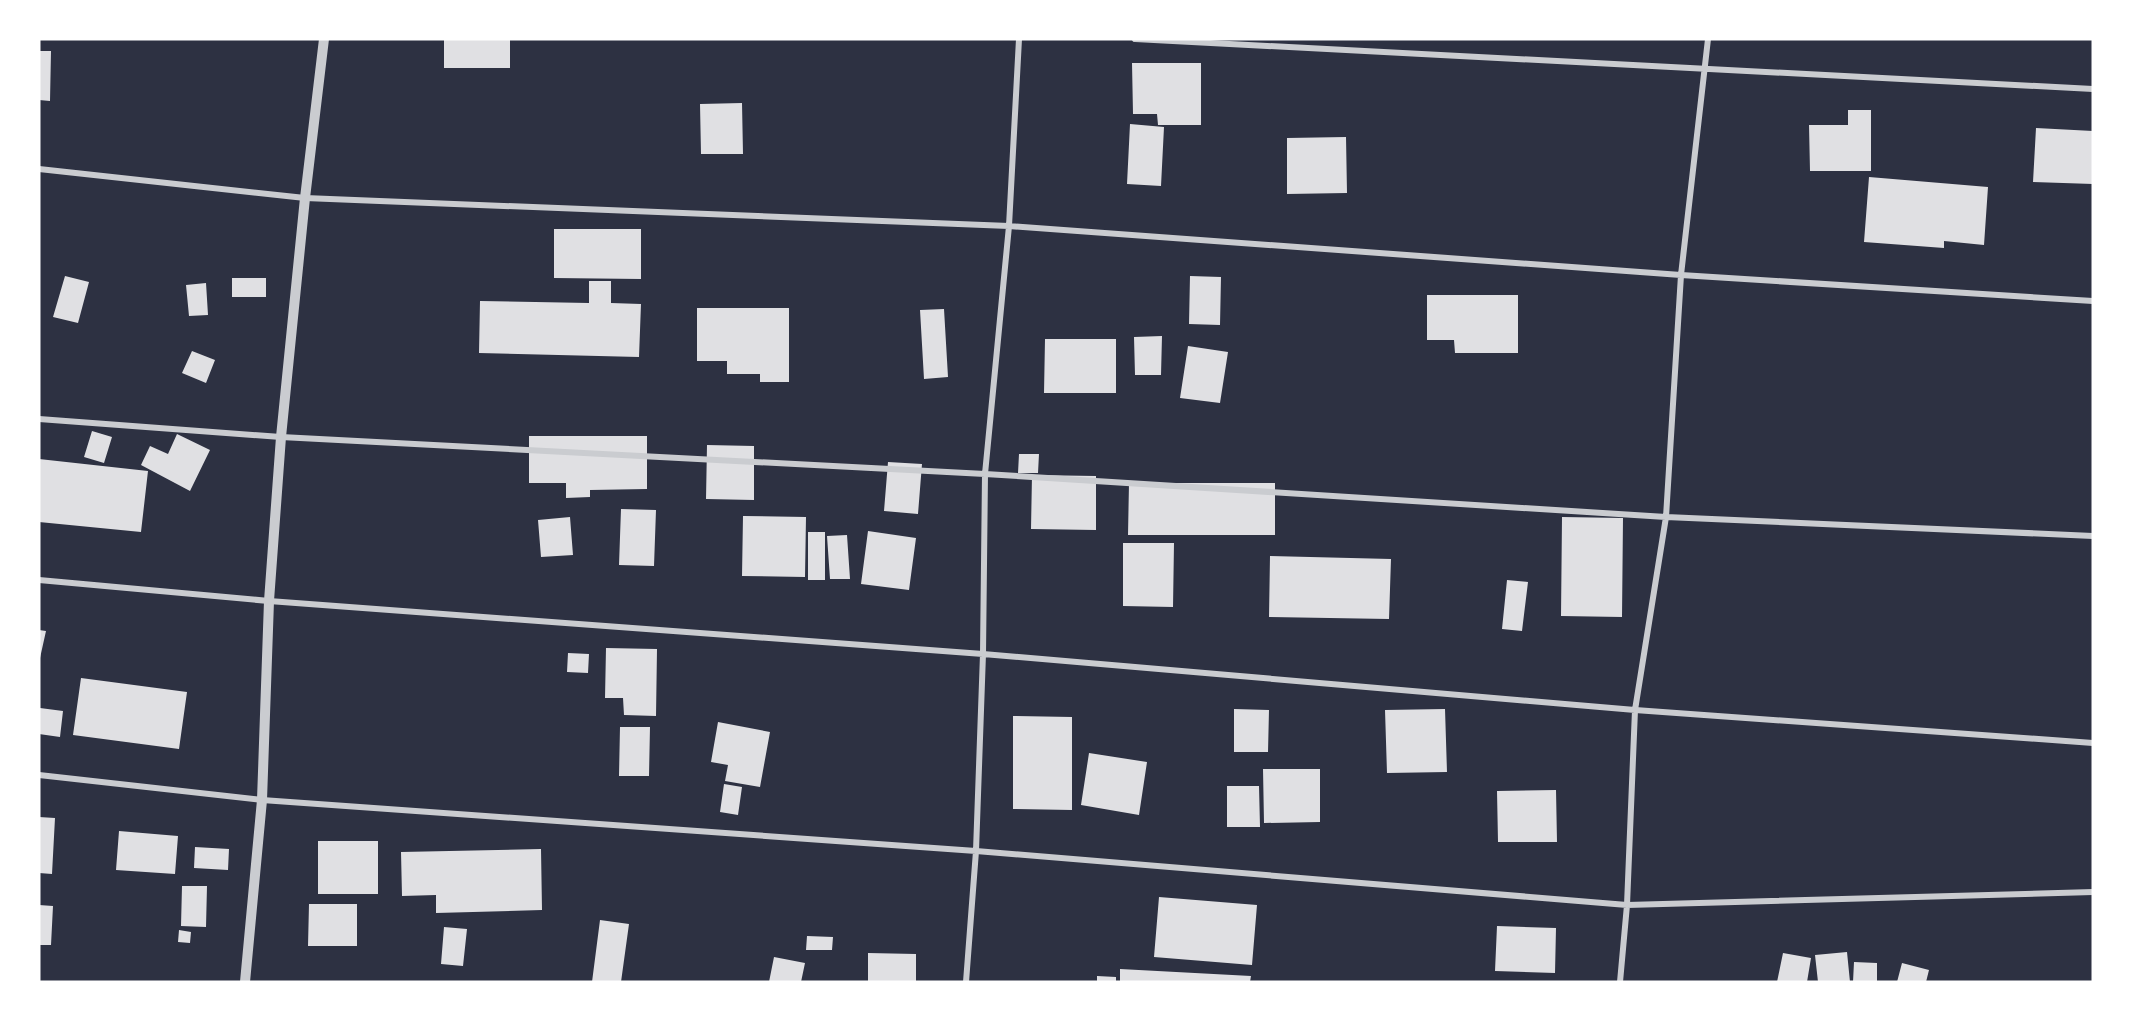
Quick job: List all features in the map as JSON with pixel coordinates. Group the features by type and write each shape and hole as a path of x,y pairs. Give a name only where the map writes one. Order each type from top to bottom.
{"street":[{"path":"245,982 262,800 269,601 281,437 305,198 324,39"},
{"path":"966,982 976,851 983,654 985,474 1009,225 1019,39"},
{"path":"1135,39 2093,89"},
{"path":"1620,982 1627,905 1635,710 1666,517 1681,275 1708,39"},
{"path":"39,169 305,198 1009,225 1681,275 2093,301"},
{"path":"39,419 281,437 985,474 1666,517 2093,537"},
{"path":"39,580 269,601 983,654 1635,710 2093,743"},
{"path":"39,775 262,800 976,851 1627,905 2093,892"}],"building":[{"path":"444,39 510,39 510,68 444,68"},
{"path":"39,51 51,51 50,101 39,100"},
{"path":"1132,63 1201,63 1201,125 1158,125 1157,114 1133,114"},
{"path":"742,103 743,154 701,154 700,104"},
{"path":"1848,110 1871,110 1871,171 1810,171 1809,125 1848,125"},
{"path":"1130,124 1164,127 1161,186 1127,184"},
{"path":"2036,128 2093,131 2093,184 2033,182"},
{"path":"1346,137 1347,193 1287,194 1287,138"},
{"path":"1869,177 1988,187 1984,245 1944,241 1944,248 1864,242"},
{"path":"554,229 641,229 641,279 554,278"},
{"path":"65,276 89,282 78,323 53,317"},
{"path":"1190,276 1221,277 1220,325 1189,324"},
{"path":"232,278 266,278 266,297 232,297"},
{"path":"589,281 611,281 611,303 641,304 639,357 479,353 480,301 589,303"},
{"path":"206,283 208,315 189,316 186,285"},
{"path":"1427,295 1518,295 1518,353 1455,353 1454,340 1427,340"},
{"path":"697,308 789,308 789,382 760,382 760,374 727,374 727,361 697,361"},
{"path":"944,309 948,377 924,379 920,310"},
{"path":"1162,336 1161,375 1135,375 1134,337"},
{"path":"1045,339 1116,339 1116,393 1044,393"},
{"path":"1188,346 1228,352 1220,403 1180,398"},
{"path":"192,351 215,360 206,383 182,373"},
{"path":"92,431 112,437 104,463 84,457"},
{"path":"177,434 210,450 190,491 141,465 150,446 168,454"},
{"path":"529,436 647,436 647,489 590,490 590,497 566,498 566,483 529,483"},
{"path":"707,445 754,446 754,500 706,499"},
{"path":"1019,454 1039,454 1038,473 1018,473"},
{"path":"39,459 148,471 141,532 39,522"},
{"path":"888,462 922,464 918,514 884,511"},
{"path":"1032,475 1096,476 1096,530 1031,529"},
{"path":"1129,483 1275,483 1275,535 1128,535"},
{"path":"621,509 656,510 654,566 619,565"},
{"path":"743,516 806,517 805,577 742,576"},
{"path":"570,517 573,555 541,557 538,520"},
{"path":"1562,517 1623,518 1622,617 1561,616"},
{"path":"868,531 916,538 909,590 861,584"},
{"path":"808,532 825,532 825,580 808,580"},
{"path":"847,535 850,579 830,579 827,536"},
{"path":"1123,543 1174,543 1173,607 1123,606"},
{"path":"1270,556 1391,559 1389,619 1269,617"},
{"path":"1507,580 1528,582 1522,631 1502,629"},
{"path":"39,630 46,631 40,658 39,658"},
{"path":"606,648 657,649 656,716 624,715 623,698 605,698"},
{"path":"568,653 589,654 588,673 567,672"},
{"path":"81,678 187,692 179,749 73,735"},
{"path":"40,708 63,711 60,737 39,734"},
{"path":"1234,709 1269,710 1268,752 1234,752"},
{"path":"1445,709 1447,772 1387,773 1385,710"},
{"path":"1013,716 1072,717 1072,810 1013,809"},
{"path":"718,722 770,732 760,787 725,781 728,765 711,762"},
{"path":"620,727 650,727 649,776 619,776"},
{"path":"1089,753 1147,762 1139,815 1081,805"},
{"path":"1263,769 1320,769 1320,822 1264,823"},
{"path":"724,784 742,787 738,815 720,812"},
{"path":"1227,786 1259,786 1260,827 1227,827"},
{"path":"1556,790 1557,842 1498,842 1497,791"},
{"path":"39,817 55,818 52,874 39,873"},
{"path":"119,831 178,836 175,874 116,870"},
{"path":"318,841 378,841 378,894 318,894"},
{"path":"195,847 229,849 228,870 194,868"},
{"path":"541,849 542,910 436,913 436,895 402,896 401,852"},
{"path":"182,886 207,886 206,927 181,926"},
{"path":"1159,897 1257,905 1252,965 1154,957"},
{"path":"309,904 357,904 357,946 308,946"},
{"path":"39,905 53,906 51,945 39,945"},
{"path":"600,920 629,924 621,982 592,982"},
{"path":"1497,926 1556,928 1555,973 1495,971"},
{"path":"444,927 467,929 463,966 441,964"},
{"path":"179,930 191,932 190,943 178,942"},
{"path":"807,936 833,937 832,950 806,950"},
{"path":"1847,952 1850,982 1818,982 1815,955"},
{"path":"868,953 916,954 916,982 868,982"},
{"path":"1783,953 1811,958 1807,982 1777,982"},
{"path":"774,957 805,963 801,982 769,982"},
{"path":"1854,962 1877,963 1877,982 1853,982"},
{"path":"1902,963 1929,970 1926,982 1897,982"},
{"path":"1120,969 1251,976 1250,982 1120,982"},
{"path":"1097,976 1116,977 1116,982 1097,982"}]}
